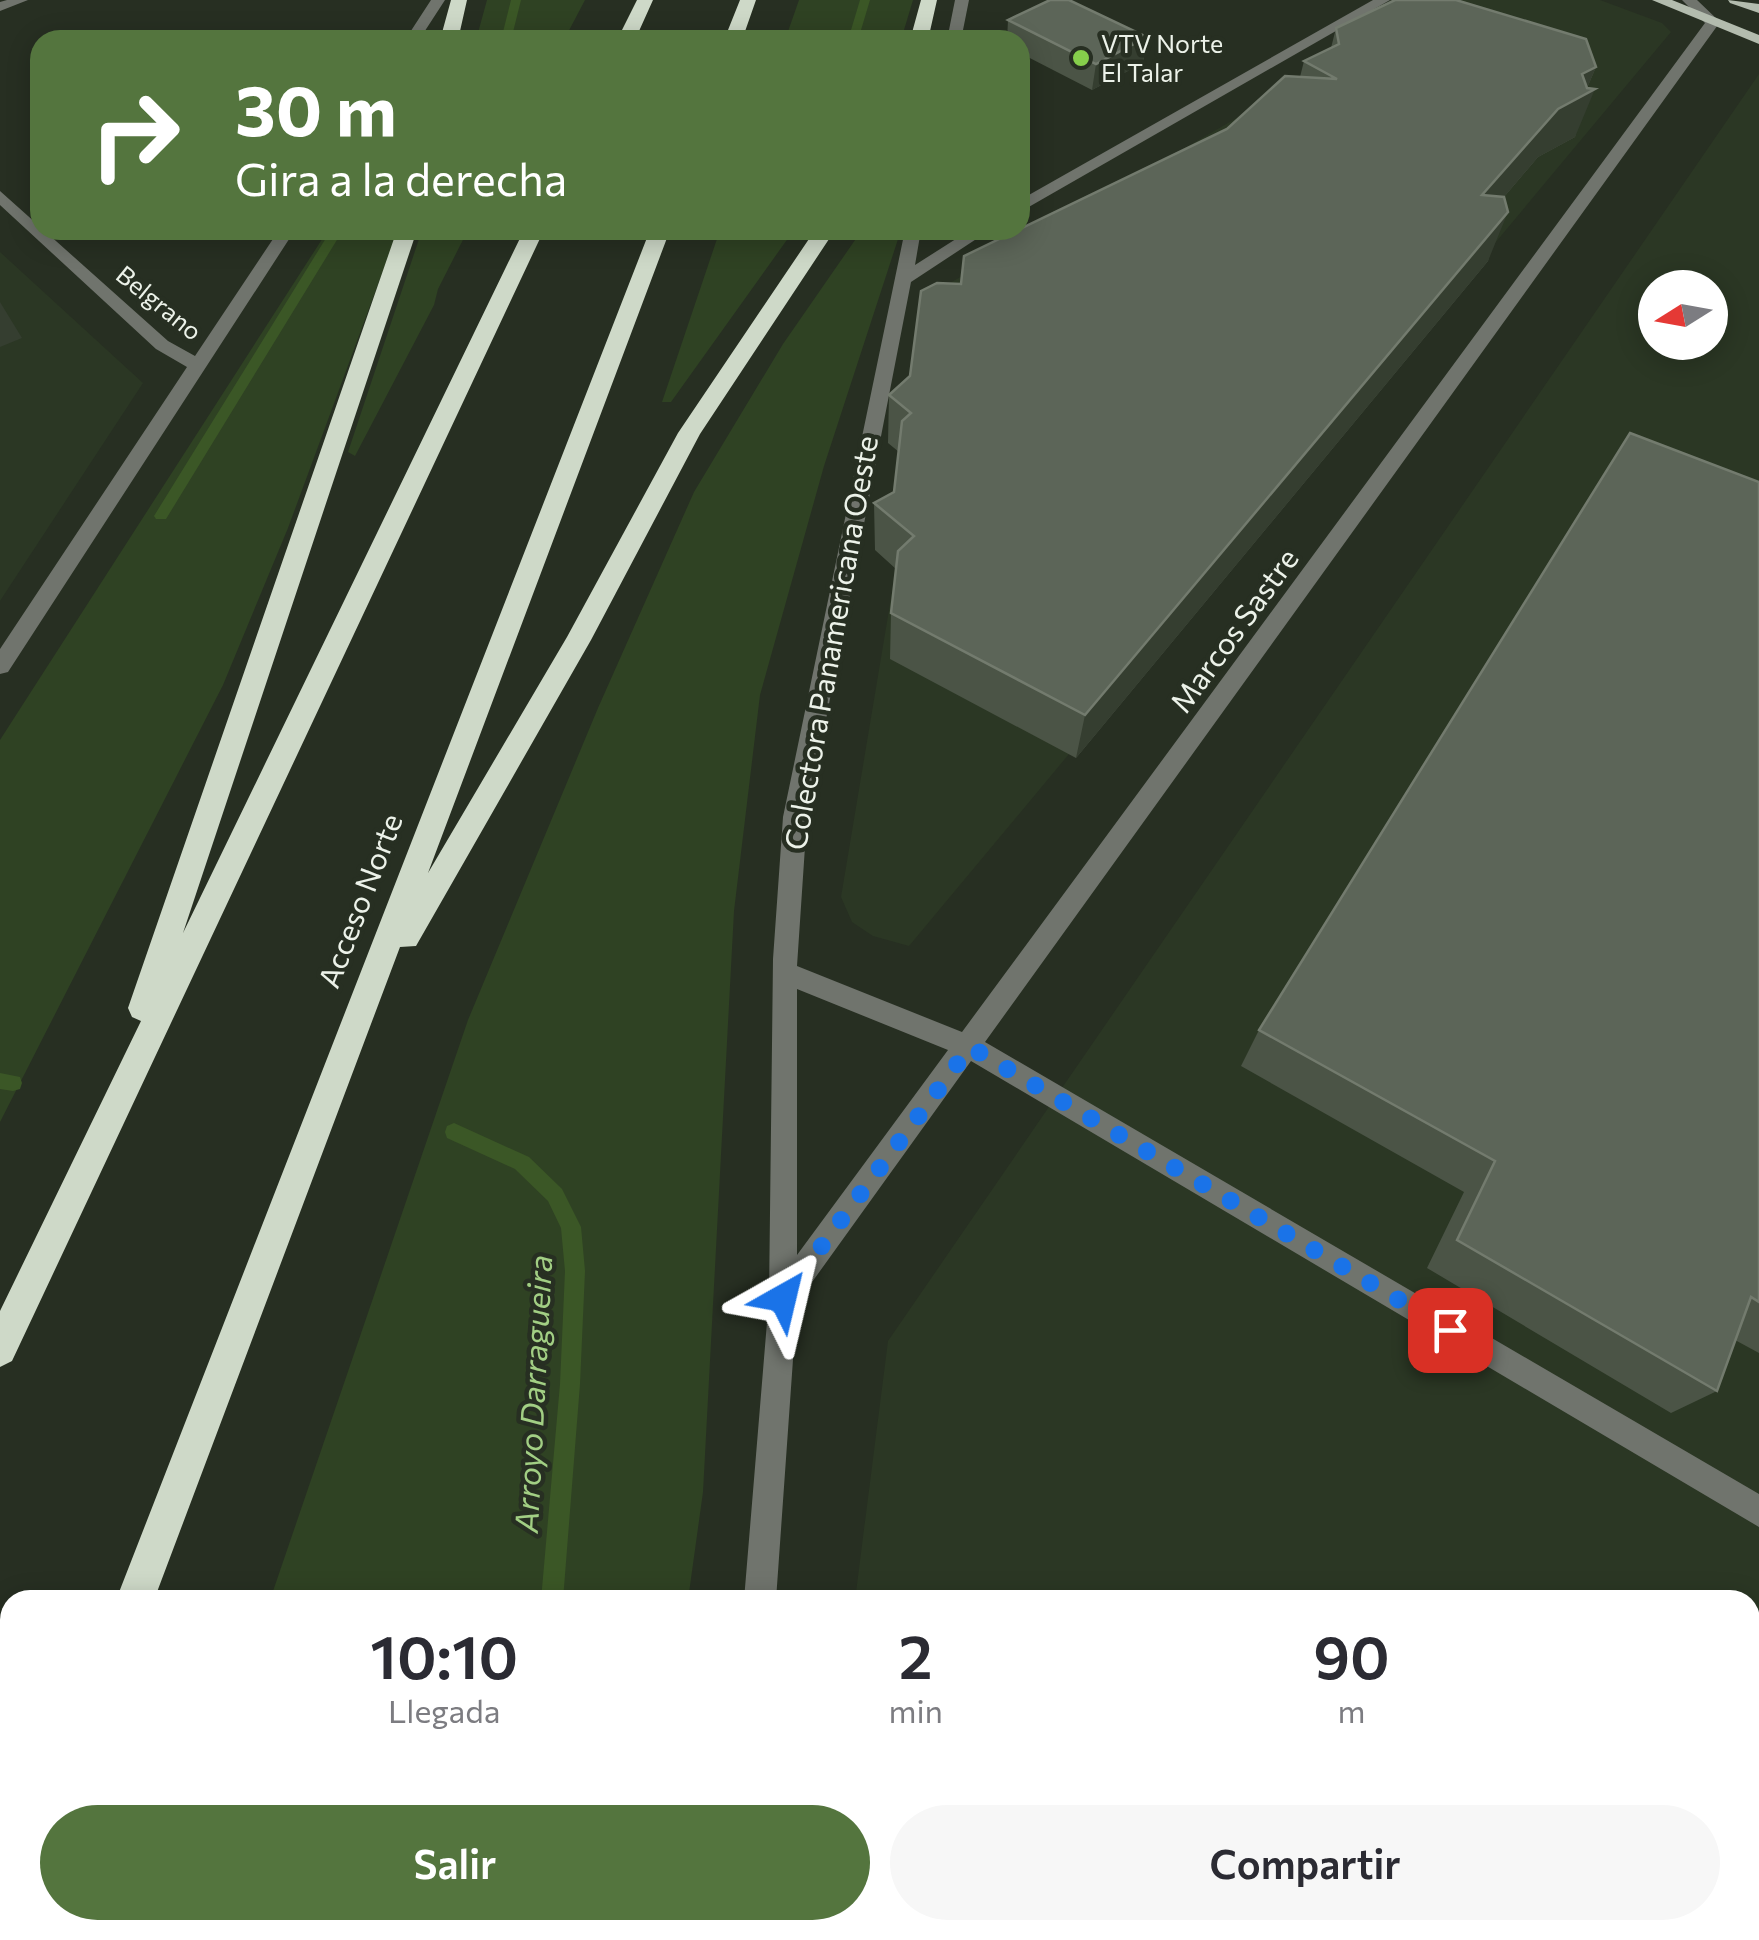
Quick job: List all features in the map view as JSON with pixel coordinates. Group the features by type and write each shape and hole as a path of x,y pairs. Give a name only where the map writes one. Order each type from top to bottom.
{"highway":[{"path":"452,30 459,0"},
{"path":"631,30 645,0"},
{"path":"737,30 748,0"},
{"path":"921,30 928,0"},
{"path":"100,1136 403,240"},
{"path":"0,1349 529,240"},
{"name":"Acceso Norte","path":"139,1590 656,240"},
{"path":"360,1017 578,640 689,433 818,240"}],"main road":[{"path":"1659,0 1759,40"},
{"path":"1735,0 1759,9"}],"street":[{"path":"0,7 21,0"},
{"path":"418,30 438,0"},
{"path":"956,30 962,0"},
{"path":"1030,201 1383,0"},
{"path":"1689,0 1713,22"},
{"name":"Marcos Sastre","path":"783,1298 970,1047 1713,22"},
{"path":"1030,182 1053,186"},
{"name":"Belgrano","path":"0,196 30,224"},
{"name":"Belgrano","path":"48,240 162,345 198,366"},
{"path":"0,666 280,240"},
{"name":"Colectora Panamericana Oeste","path":"761,1590 783,1298 786,973 795,817 911,240"},
{"path":"902,280 966,240"},
{"path":"786,973 970,1047 1759,1511"}],"shaded area":[{"path":"487,0 585,0 569,30 479,30"},
{"path":"799,0 913,0 904,30 788,30"},
{"path":"1442,0 1600,0 1662,23 1671,32 909,946 873,936 852,922 841,897 943,287"},
{"path":"1759,74 1759,1590 856,1590 888,1341"},
{"path":"322,240 394,240 288,528 223,685 0,1122 0,740"},
{"path":"419,240 463,240 434,305 355,456 348,452"},
{"path":"717,240 787,240 671,402 662,402"},
{"path":"855,240 898,240 824,466 760,695 734,911 703,1492 689,1590 273,1590 468,1020 598,708 694,492 783,344"},
{"path":"0,252 143,383 0,601"}],"building":[{"path":"1050,0 1069,0 1147,37 1096,64 1008,20"},
{"path":"1395,0 1456,0 1586,39 1596,67 1582,74 1587,88 1595,89 1558,109 1482,195 1504,197 1508,212 1085,715 891,613 898,551 914,536 874,503 894,492 902,421 911,413 889,395 910,376 921,291 937,283 961,284 964,256 997,240 1030,240 1030,224 1227,129 1285,76 1337,79 1304,61 1339,44 1336,28"},
{"path":"1630,433 1759,482 1759,1302 1751,1297 1717,1391 1457,1240 1495,1161 1259,1030"}],"waterway":[{"path":"508,30 516,0"},
{"path":"856,30 865,0"},
{"path":"161,516 331,240"},
{"name":"Arroyo Darragueira","path":"0,1081 13,1083"},
{"name":"Arroyo Darragueira","path":"454,1132 522,1163 555,1195 571,1227 575,1271 570,1384 553,1590"}],"place":[{"name":"VTV Norte El Talar","path":"1081,58"}],"route":[{"path":"783,1298 970,1047 1450,1330"}]}
